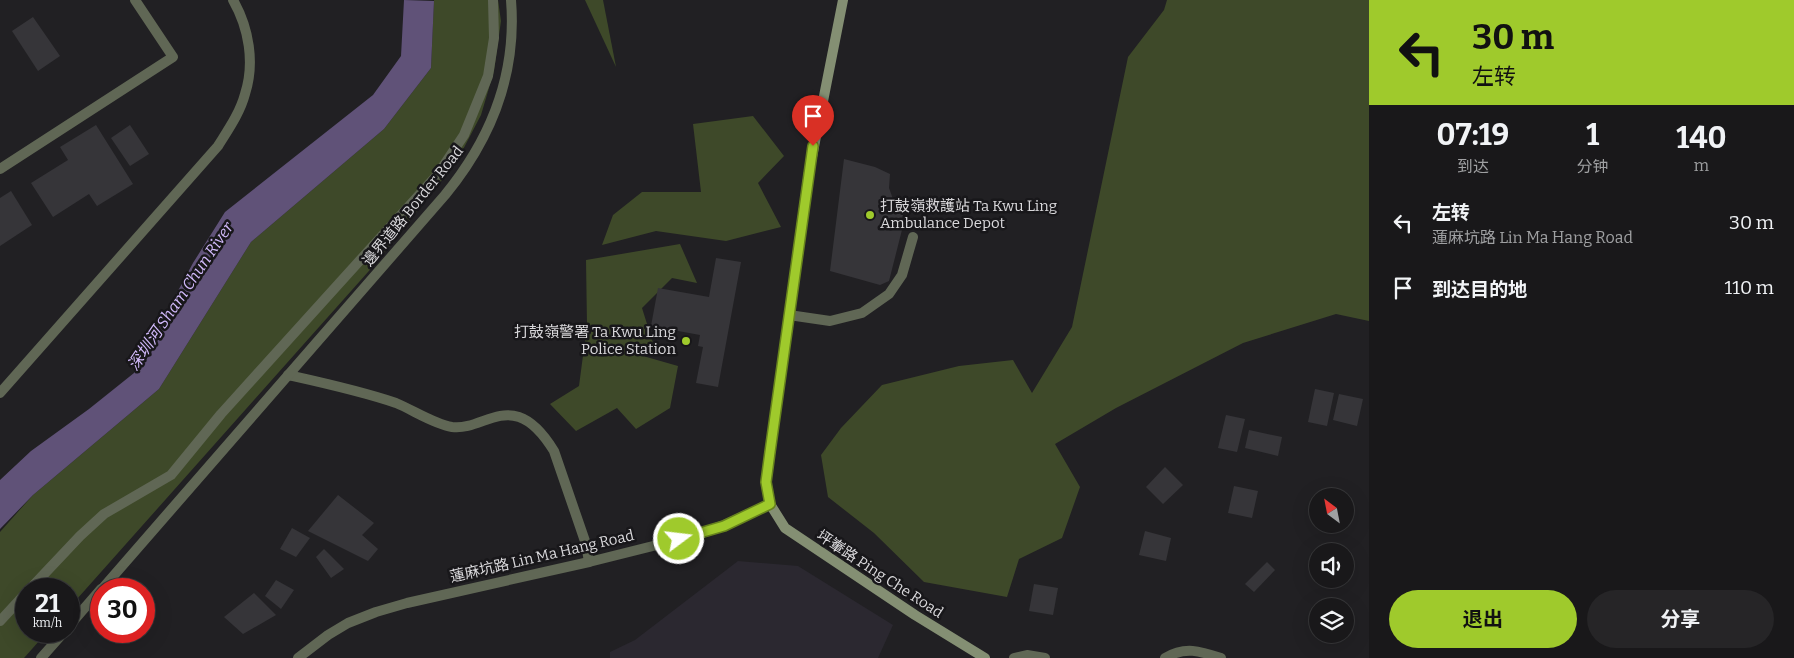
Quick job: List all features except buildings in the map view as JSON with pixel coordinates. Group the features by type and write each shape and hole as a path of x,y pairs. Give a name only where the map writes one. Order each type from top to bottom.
{"street":[{"path":"0,169 173,58 135,0"},
{"path":"0,392 218,146 233,122 245,94 250,62 248,36 234,0"},
{"path":"40,578 80,536 104,514 172,475 221,414 438,174 464,136 488,76 494,38 493,0"},
{"name":"邊界道路 Border Road","path":"111,578 445,196 474,156 494,117 505,80 511,44 512,0"},
{"path":"770,504 766,482 788,315 816,133 843,0"},
{"path":"788,315 830,321 862,313 888,294 902,275 913,237"},
{"path":"288,375 382,399 449,426 461,427 494,416 507,415 518,417 528,422 545,438 554,452 586,544 588,562"},
{"name":"蓮麻坑路 Lin Ma Hang Road","path":"298,658 328,635 348,623 376,612 407,603 697,535 724,526 770,504"},
{"name":"坪輋路 Ping Che Road","path":"770,504 785,528 915,615 985,658"},
{"name":"邊界道路 Border Road","path":"80,613 90,602"},
{"path":"0,621 15,605"},
{"path":"41,658 54,643"},
{"path":"1165,658 1172,654 1195,650 1221,658"},
{"path":"1014,658 1027,655 1045,658"}],"shaded area":[{"path":"738,561 798,566 893,625 878,658 610,658 610,652 635,640"}],"green space":[{"path":"434,0 498,0 501,21 494,71 481,115 457,161 376,263 96,578 90,578 90,584 80,596 80,578 15,578 15,643 37,643 24,658 0,658 0,532 33,495 159,389 251,242 384,129 431,68"},
{"path":"585,0 603,0 616,67"},
{"path":"1167,0 1369,0 1369,321 1336,314 1243,343 1116,408 1055,444 1080,487 1062,538 1019,559 1007,597 924,582 874,533 828,497 821,455 841,428 882,385 959,366 1013,360 1032,393 1072,327 1128,57 1164,10"},
{"path":"753,116 784,156 758,183 781,227 726,241 656,231 602,245 613,215 642,192 701,192 693,124"},
{"path":"680,244 697,283 672,278 642,308 653,343 643,356 678,366 670,408 636,429 617,408 576,431 550,404 579,386 587,325 586,260"}],"water":[{"name":"深圳河 Sham Chun River","path":"404,0 434,1 431,68 384,129 251,242 159,389 33,495 0,529 0,480 31,451 89,409 134,373 193,263 225,212 373,95 401,56"}],"place":[{"name":"打鼓嶺救護站 Ta Kwu Ling Ambulance Depot","path":"870,215"},
{"name":"打鼓嶺警署 Ta Kwu Ling Police Station","path":"686,341"}],"route":[{"path":"679,539 724,526 770,504 766,482 800,227 813,146"}]}
